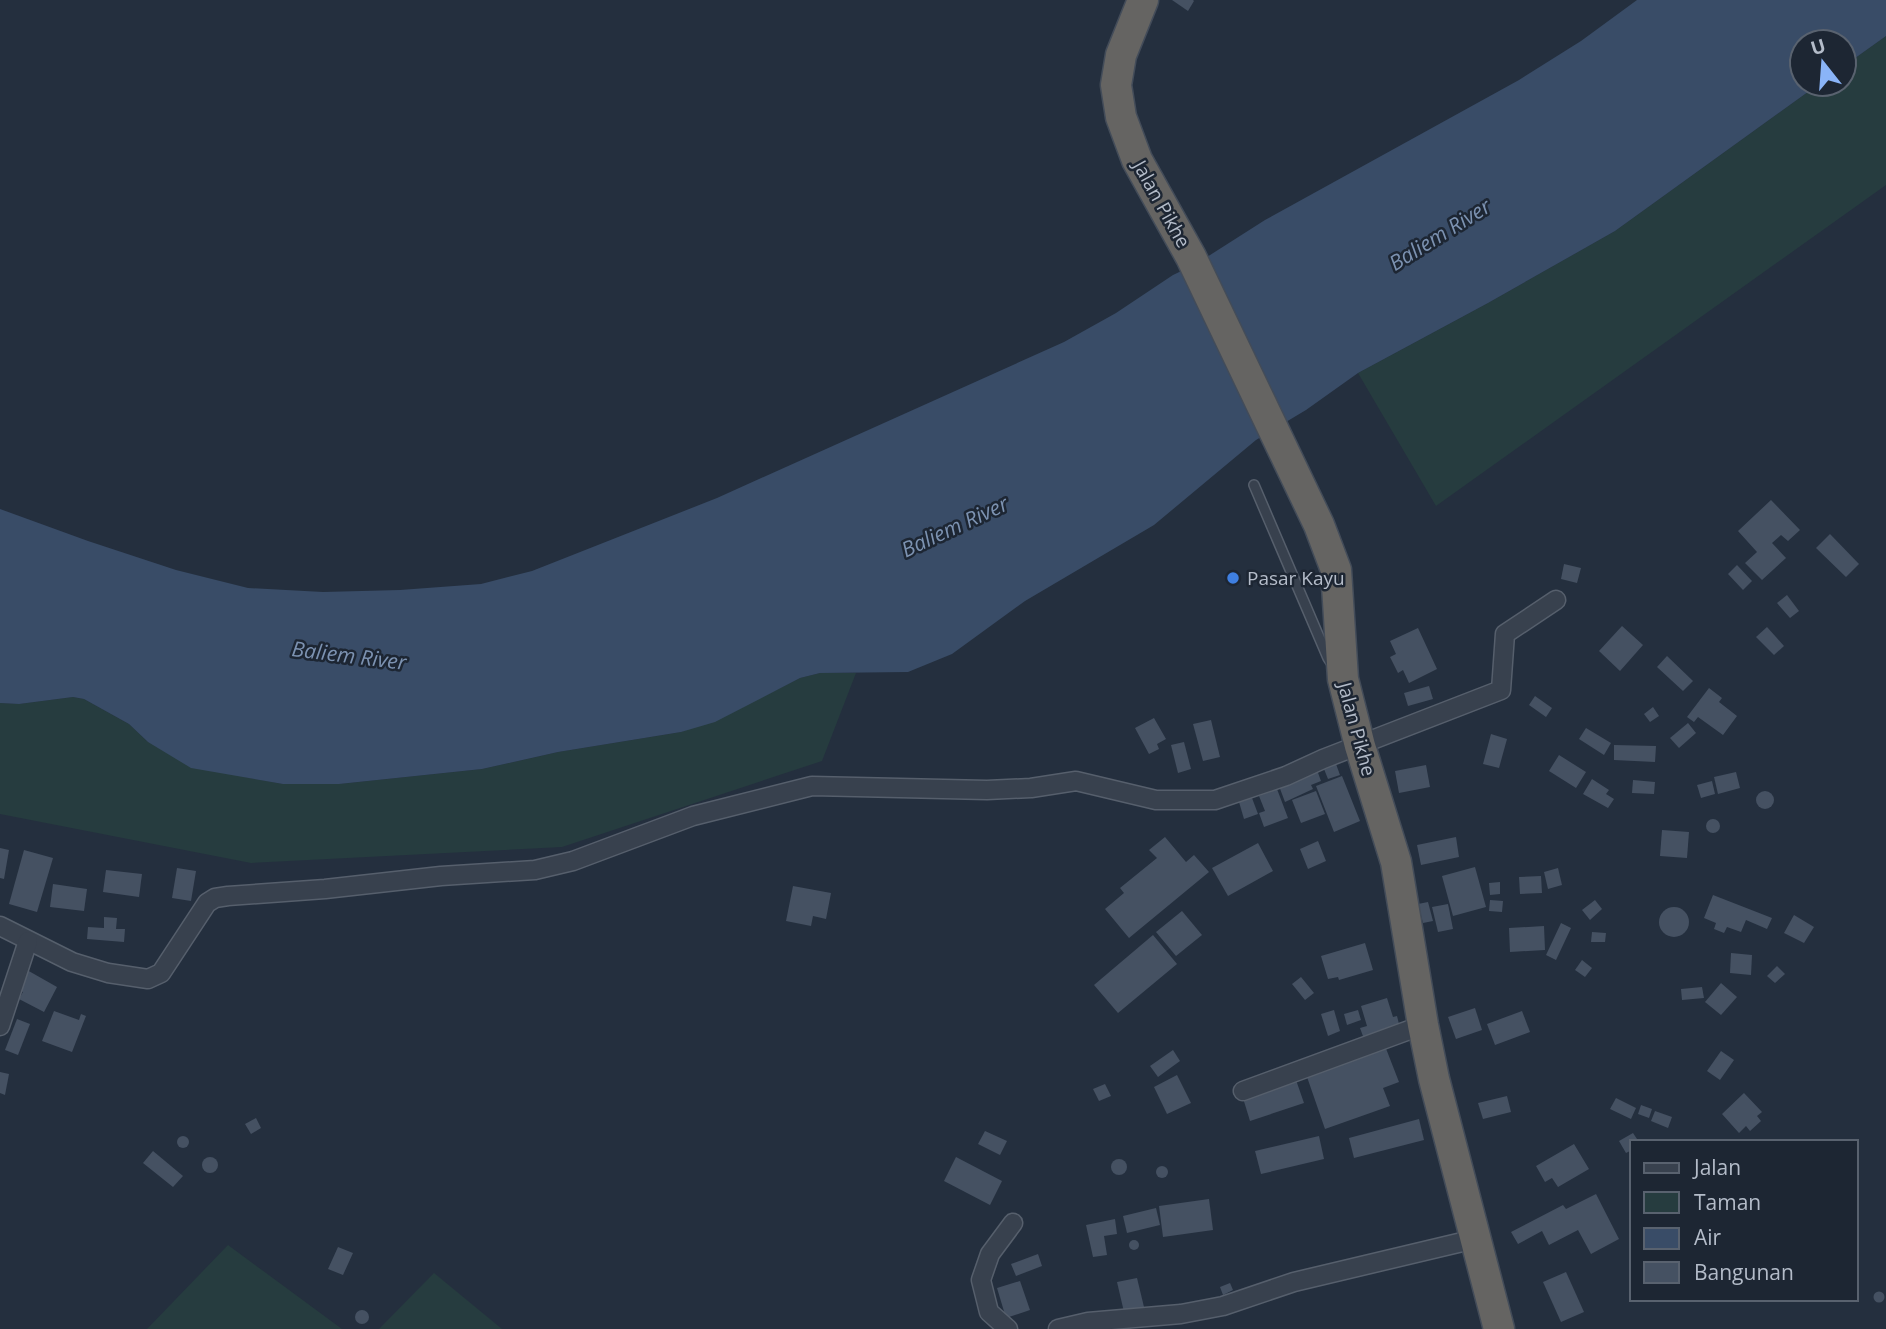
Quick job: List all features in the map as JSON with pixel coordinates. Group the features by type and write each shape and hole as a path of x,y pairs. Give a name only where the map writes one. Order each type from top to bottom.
{"highway":[{"name":"Jalan Pikhe","path":"1143,0 1121,55 1116,85 1122,117 1137,160 1191,257 1319,524 1336,570 1343,679 1360,746 1396,862 1434,1079 1499,1329"}],"street":[{"path":"0,926 72,962 108,973 148,979 161,973 207,903 215,898 441,876 535,870 573,862 693,816 812,786 987,790 1031,788 1076,781 1156,800 1215,800 1286,776 1501,690 1505,634 1556,600"},
{"path":"0,1026 28,941"},
{"path":"1243,1091 1423,1025"},
{"path":"1008,1329 989,1312 981,1280 990,1254 1013,1223"},
{"path":"1058,1329 1088,1322 1181,1314 1223,1306 1294,1282 1475,1239"}],"lane":[{"path":"1254,485 1328,658 1343,679"}],"green space":[{"path":"1886,36 1886,185 1436,506 1358,373 1615,231 1800,98 1858,98 1858,56"},
{"path":"820,673 856,673 822,761 562,847 251,863 0,814 0,703 19,704 73,697 84,699 129,724 148,742 245,777 283,784 339,784 482,769 558,752 681,732 800,678"},
{"path":"228,1245 342,1329 147,1329"},
{"path":"434,1273 502,1329 379,1329"}],"water":[{"name":"Baliem River","path":"1637,0 1886,0 1886,36 1858,56 1858,28 1788,28 1788,98 1800,98 1615,231 1358,373 1306,410 1256,440 1154,525 1025,601 952,654 908,672 820,673 800,678 715,722 681,732 558,752 482,769 339,784 283,784 191,768 148,742 129,724 84,699 73,697 19,704 0,703 0,509 176,570 248,588 323,592 400,590 481,584 532,571 717,498 1064,342 1116,313 1265,220 1519,80 1581,41"}],"building":[{"path":"1172,0 1193,0 1194,1 1188,11"},
{"path":"1771,500 1800,530 1788,541 1781,535 1772,543 1786,558 1762,580 1745,563 1757,552 1738,531"},
{"path":"1830,534 1859,564 1846,577 1816,548"},
{"path":"1564,564 1581,568 1577,583 1561,579"},
{"path":"1737,565 1752,581 1743,590 1728,574"},
{"path":"1787,595 1799,611 1790,618 1777,603"},
{"path":"1622,626 1643,645 1620,671 1599,651"},
{"path":"1767,627 1784,646 1774,655 1756,637"},
{"path":"1418,628 1437,669 1409,683 1403,670 1398,673 1390,657 1396,654 1390,641"},
{"path":"1667,656 1693,681 1683,691 1657,667"},
{"path":"1429,686 1433,699 1408,706 1404,693"},
{"path":"1709,688 1722,698 1719,702 1737,716 1723,735 1698,717 1694,722 1687,717"},
{"path":"1535,696 1552,708 1546,717 1529,705"},
{"path":"1653,707 1659,716 1650,722 1644,714"},
{"path":"1154,718 1166,739 1157,744 1159,749 1149,754 1135,728"},
{"path":"1211,720 1220,757 1203,761 1193,724"},
{"path":"1688,723 1696,733 1679,748 1670,738"},
{"path":"1586,728 1611,743 1604,755 1579,739"},
{"path":"1491,734 1507,739 1499,768 1483,764"},
{"path":"1184,742 1191,769 1178,773 1171,745"},
{"path":"1614,745 1656,746 1655,762 1614,760"},
{"path":"1559,755 1586,772 1576,788 1549,771"},
{"path":"1336,764 1340,775 1328,779 1324,769"},
{"path":"1426,765 1430,787 1399,793 1395,771"},
{"path":"1317,770 1321,781 1311,785 1313,789 1285,802 1279,786"},
{"path":"1736,772 1740,788 1718,794 1714,777"},
{"path":"1342,776 1360,821 1334,832 1316,786"},
{"path":"1592,779 1609,790 1606,794 1614,799 1608,808 1583,794"},
{"path":"1633,780 1655,782 1654,794 1632,793"},
{"path":"1712,781 1715,794 1701,798 1697,785"},
{"path":"1277,789 1288,818 1264,827 1259,813 1265,811 1259,796"},
{"path":"1316,791 1325,814 1301,823 1292,800"},
{"path":"1765,791 1771,794 1774,800 1771,806 1765,809 1759,806 1756,800 1759,794"},
{"path":"1252,798 1258,814 1244,819 1239,802"},
{"path":"1710,819 1716,819 1720,826 1716,833 1710,833 1706,829 1706,823"},
{"path":"1662,830 1689,832 1687,858 1660,856"},
{"path":"1165,837 1186,862 1194,855 1209,872 1129,938 1105,909 1124,893 1120,888 1157,858 1149,850"},
{"path":"1456,837 1459,857 1421,865 1417,845"},
{"path":"1318,841 1326,861 1308,869 1300,849"},
{"path":"1258,843 1273,871 1228,896 1212,868"},
{"path":"0,848 9,850 4,879 0,878"},
{"path":"24,850 53,858 37,912 9,904"},
{"path":"1475,867 1486,907 1453,916 1442,876"},
{"path":"177,868 196,871 191,901 172,898"},
{"path":"1558,868 1562,885 1548,889 1544,872"},
{"path":"106,870 142,874 139,897 103,892"},
{"path":"1541,876 1542,893 1520,894 1519,877"},
{"path":"1500,882 1500,894 1490,895 1489,883"},
{"path":"53,884 87,889 84,911 50,907"},
{"path":"793,886 831,893 826,919 813,916 811,926 786,921"},
{"path":"1713,895 1772,918 1767,929 1746,920 1741,932 1727,927 1724,933 1714,929 1716,923 1704,918"},
{"path":"1490,900 1503,901 1502,912 1489,911"},
{"path":"1595,900 1602,909 1590,920 1582,910"},
{"path":"1428,902 1433,921 1423,923 1418,904"},
{"path":"1448,904 1453,929 1438,932 1432,907"},
{"path":"1674,907 1680,908 1688,916 1688,928 1680,936 1674,937 1668,936 1660,928 1659,922 1660,916 1668,908"},
{"path":"1182,911 1202,935 1176,956 1156,932"},
{"path":"1794,915 1814,927 1804,943 1784,933"},
{"path":"104,917 117,918 116,929 125,929 124,942 87,939 88,927 104,928"},
{"path":"1561,923 1571,928 1556,960 1546,955"},
{"path":"1544,926 1545,950 1510,952 1509,928"},
{"path":"1592,932 1606,933 1605,942 1591,942"},
{"path":"1153,935 1177,964 1118,1013 1094,985"},
{"path":"1365,943 1373,970 1339,980 1338,977 1328,979 1321,956"},
{"path":"1731,953 1752,955 1751,975 1730,973"},
{"path":"1582,960 1592,968 1585,977 1575,970"},
{"path":"1777,966 1785,974 1775,983 1767,976"},
{"path":"27,970 57,987 44,1012 19,999 23,992 17,989"},
{"path":"1301,977 1314,993 1305,1000 1292,984"},
{"path":"1721,983 1737,997 1721,1015 1705,1002"},
{"path":"1702,987 1704,998 1682,1000 1681,989"},
{"path":"1387,998 1400,1028 1364,1039 1360,1028 1367,1026 1361,1006"},
{"path":"1475,1008 1482,1030 1456,1039 1448,1017"},
{"path":"1334,1010 1340,1031 1328,1036 1321,1014"},
{"path":"1358,1010 1361,1020 1347,1025 1344,1014"},
{"path":"54,1011 79,1020 81,1014 86,1016 72,1052 42,1041"},
{"path":"1522,1011 1530,1032 1495,1045 1487,1024"},
{"path":"17,1019 30,1024 18,1055 5,1050"},
{"path":"1385,1046 1399,1082 1383,1088 1390,1106 1325,1129 1306,1074"},
{"path":"1173,1050 1180,1061 1158,1077 1150,1066"},
{"path":"1721,1051 1734,1060 1720,1080 1707,1071"},
{"path":"0,1072 9,1074 5,1095 0,1093"},
{"path":"1177,1075 1191,1103 1167,1114 1154,1087"},
{"path":"1296,1080 1304,1103 1250,1121 1243,1098"},
{"path":"1105,1084 1111,1096 1099,1101 1093,1089"},
{"path":"1744,1093 1762,1112 1757,1116 1761,1121 1750,1131 1746,1126 1739,1133 1722,1114"},
{"path":"1507,1096 1511,1112 1483,1119 1478,1103"},
{"path":"1616,1098 1636,1108 1631,1119 1610,1109"},
{"path":"1641,1105 1652,1109 1649,1118 1638,1114"},
{"path":"1655,1111 1672,1117 1668,1128 1651,1121"},
{"path":"256,1118 261,1128 251,1134 245,1124"},
{"path":"1419,1119 1424,1140 1354,1158 1349,1138"},
{"path":"985,1131 1007,1141 1000,1155 978,1144"},
{"path":"1633,1133 1638,1140 1630,1140 1630,1151 1626,1153 1619,1141"},
{"path":"1319,1136 1324,1159 1261,1174 1255,1151"},
{"path":"178,1137 188,1137 188,1147 178,1147"},
{"path":"1574,1144 1589,1169 1558,1187 1552,1178 1545,1182 1536,1166"},
{"path":"153,1151 183,1176 173,1187 143,1163"},
{"path":"210,1157 218,1165 210,1173 202,1165"},
{"path":"956,1157 1002,1181 990,1205 944,1181"},
{"path":"1119,1159 1125,1161 1125,1173 1119,1175 1113,1173 1111,1167 1113,1161"},
{"path":"1162,1166 1168,1172 1162,1178 1156,1172"},
{"path":"1596,1194 1619,1239 1591,1254 1578,1230 1549,1245 1542,1231 1518,1244 1511,1232 1563,1205 1566,1209"},
{"path":"1209,1199 1213,1230 1163,1237 1159,1206"},
{"path":"1156,1208 1160,1225 1127,1233 1123,1216"},
{"path":"1115,1219 1117,1234 1104,1236 1107,1255 1093,1257 1086,1225"},
{"path":"1134,1240 1138,1241 1138,1249 1134,1250 1130,1249 1129,1245 1130,1241"},
{"path":"338,1247 353,1253 343,1275 328,1269"},
{"path":"1038,1254 1042,1266 1016,1276 1011,1264"},
{"path":"1566,1272 1584,1312 1561,1322 1543,1282"},
{"path":"1137,1278 1144,1307 1124,1312 1117,1282"},
{"path":"1020,1281 1030,1310 1006,1318 997,1288"},
{"path":"1230,1283 1233,1290 1223,1295 1220,1287"},
{"path":"1879,1291 1885,1297 1879,1303 1873,1297"},
{"path":"362,1310 367,1312 367,1322 362,1324 357,1322 355,1317 357,1312"}],"place":[{"name":"Pasar Kayu","path":"1233,578"}]}
